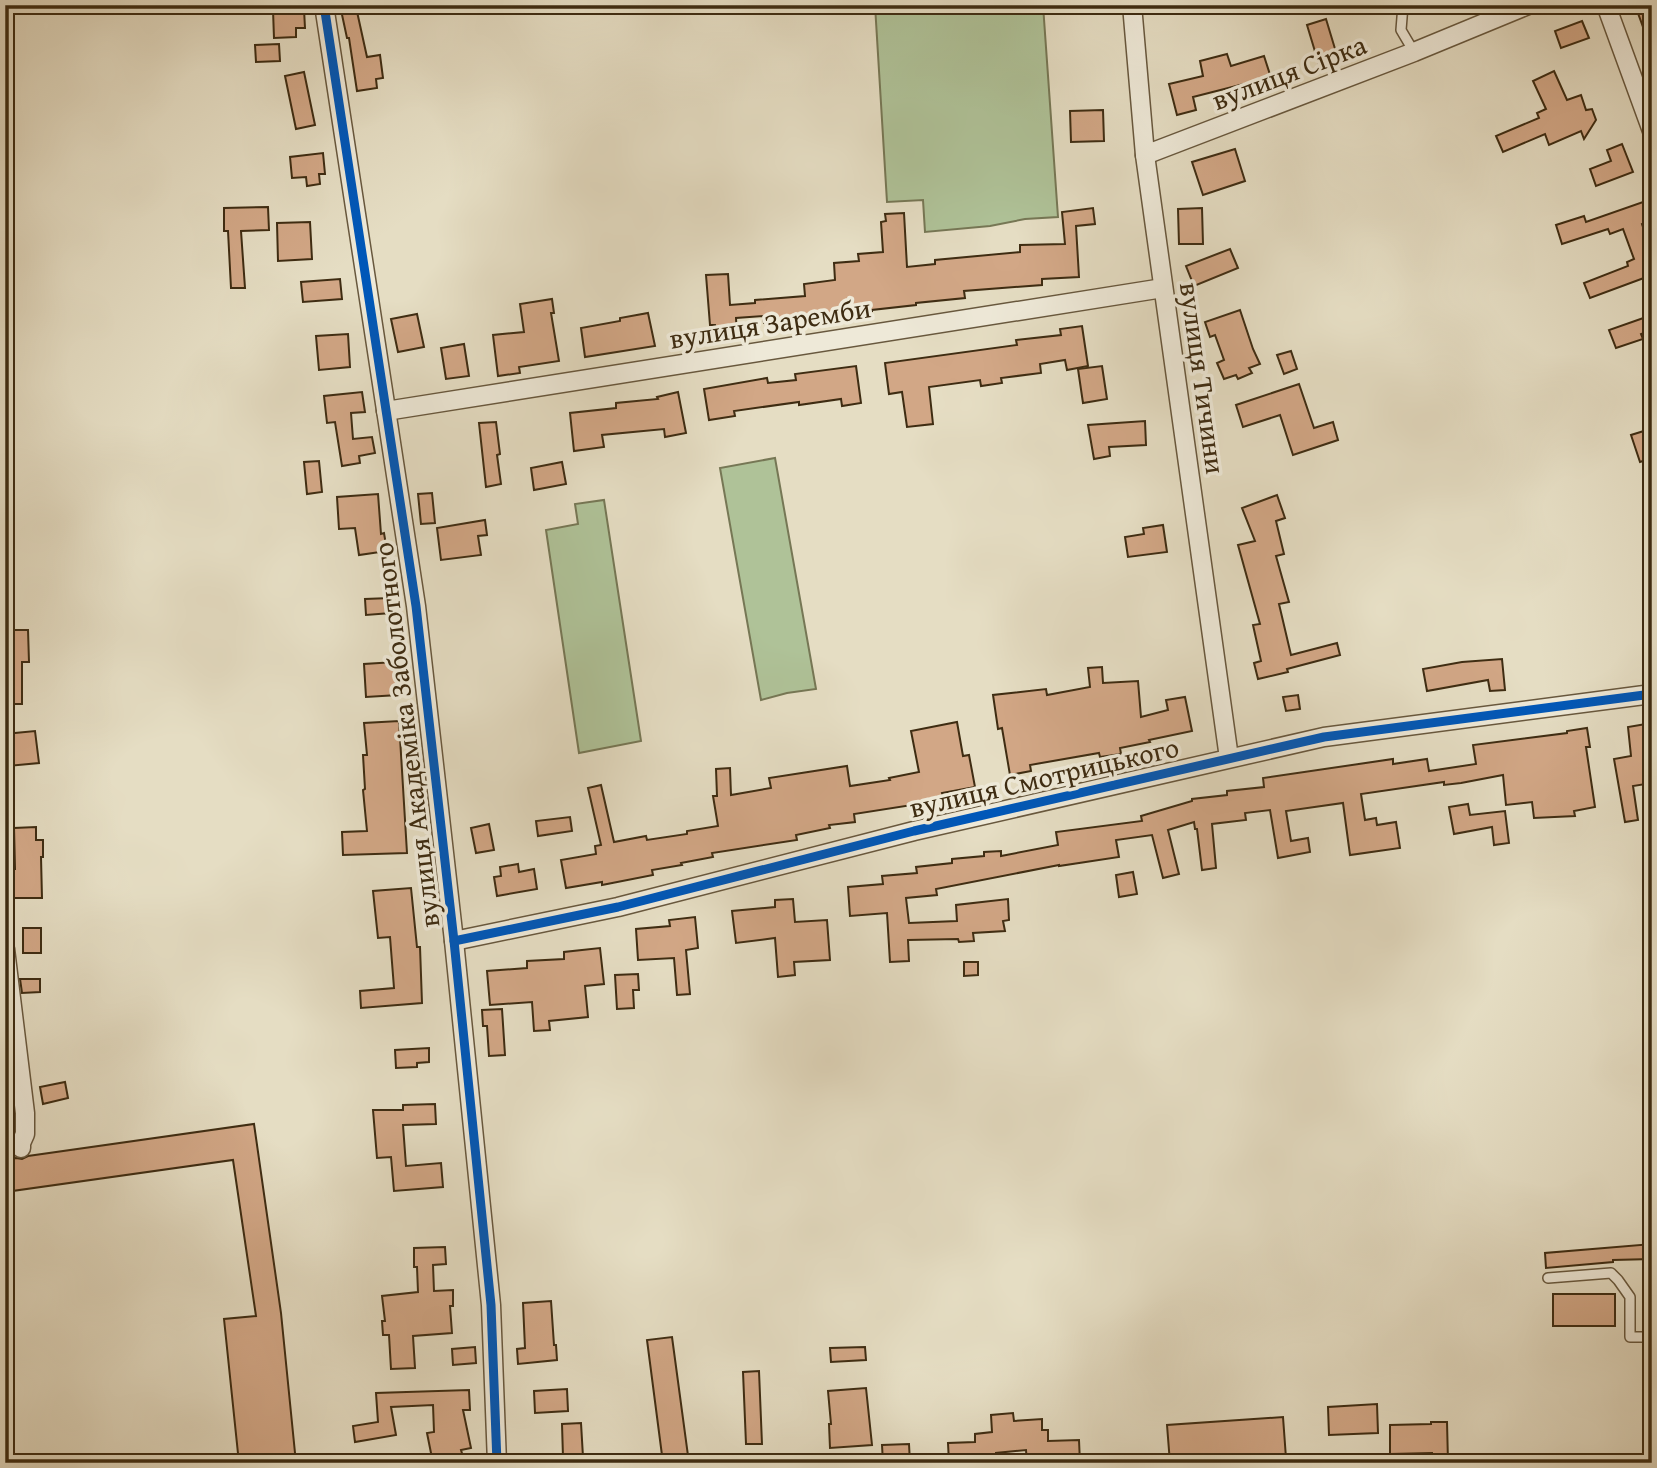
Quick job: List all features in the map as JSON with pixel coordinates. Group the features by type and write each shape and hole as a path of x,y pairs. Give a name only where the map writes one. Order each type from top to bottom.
{"street":[{"name":"вулиця Академіка Заболотного","path":"324,5 416,606 491,1305 497,1463"},
{"name":"вулиця Тичини","path":"1132,5 1145,155 1229,758"},
{"name":"вулиця Сірка","path":"1145,155 1528,5"},
{"path":"1606,5 1652,131"},
{"name":"вулиця Заремби","path":"386,411 1163,288"},
{"name":"вулиця Смотрицького","path":"454,941 618,907 914,831 1324,737 1652,694"},
{"path":"5,949 25,1113 25,1134 21,1148"}],"lane":[{"path":"1403,5 1401,30 1414,51"},
{"path":"1548,1278 1611,1273 1630,1297 1630,1337 1652,1337"}],"green space":[{"path":"875,5 1043,5 1058,217 925,232 923,200 887,202"},
{"path":"775,458 816,689 761,700 720,468"},
{"path":"604,500 641,741 579,753 546,530 578,524 575,504"}],"building":[{"path":"1635,5 1652,5 1650,46"},
{"path":"356,7 367,57 380,55 383,78 376,79 377,88 357,91 349,38 341,10"},
{"path":"304,9 305,28 296,28 296,37 274,38 273,10"},
{"path":"1326,19 1339,62 1320,68 1307,25"},
{"path":"1582,21 1589,38 1561,48 1555,31"},
{"path":"279,44 280,61 256,62 255,45"},
{"path":"1227,54 1231,66 1264,56 1273,84 1246,92 1244,84 1193,97 1196,110 1177,115 1169,84 1203,76 1200,61"},
{"path":"1554,71 1567,100 1581,95 1586,110 1592,109 1596,120 1584,139 1581,131 1549,145 1545,134 1503,152 1496,136 1539,118 1537,113 1546,109 1533,81"},
{"path":"304,72 315,125 296,129 285,76"},
{"path":"1103,110 1104,141 1071,142 1070,111"},
{"path":"1622,144 1633,172 1596,186 1590,169 1611,161 1607,150"},
{"path":"1235,149 1245,181 1203,195 1192,162"},
{"path":"323,153 325,174 319,174 320,184 307,186 306,177 292,178 290,157"},
{"path":"1643,202 1649,221 1642,224 1652,253 1652,275 1590,298 1584,283 1628,266 1627,262 1634,259 1623,229 1610,234 1608,229 1562,244 1556,225 1584,216 1586,222"},
{"path":"268,207 269,230 241,231 245,288 231,288 224,208"},
{"path":"1093,208 1095,224 1076,226 1079,277 1042,279 1042,285 964,291 965,298 916,303 809,322 764,323 763,316 736,318 737,336 717,338 715,325 710,325 706,275 728,274 730,305 805,296 804,284 835,280 834,263 859,261 858,254 883,252 881,222 886,221 885,214 904,213 907,267 935,264 935,260 1020,252 1020,245 1065,244 1062,212"},
{"path":"1202,208 1203,244 1179,244 1178,209"},
{"path":"310,222 312,259 278,261 277,223"},
{"path":"1230,249 1238,268 1194,286 1186,266"},
{"path":"340,279 342,299 303,302 301,282"},
{"path":"552,299 554,313 551,313 559,361 519,367 520,373 498,376 493,335 524,332 520,304"},
{"path":"1240,310 1260,364 1249,368 1252,373 1238,379 1236,375 1224,379 1217,363 1224,360 1215,335 1210,337 1205,322"},
{"path":"648,313 655,346 585,357 581,328"},
{"path":"417,314 424,347 398,352 391,319"},
{"path":"1652,315 1652,330 1641,334 1643,339 1616,348 1609,330"},
{"path":"1082,326 1088,366 1067,370 1065,360 1040,364 1041,373 1001,378 1002,383 981,386 980,380 929,387 933,424 907,427 902,392 889,394 885,363 1017,345 1016,340 1061,335 1060,329"},
{"path":"348,334 350,367 319,370 316,336"},
{"path":"464,344 469,376 446,379 441,348"},
{"path":"1291,351 1297,369 1284,374 1277,355"},
{"path":"856,366 861,403 842,406 841,399 799,405 799,402 734,411 735,416 709,420 704,389 767,378 768,383 796,380 795,374"},
{"path":"1102,366 1107,399 1083,403 1078,369"},
{"path":"1299,384 1314,428 1333,422 1338,440 1293,455 1280,415 1243,427 1236,405"},
{"path":"362,392 365,412 351,413 353,439 372,437 375,453 359,456 360,463 342,466 335,422 327,423 324,396"},
{"path":"678,392 686,433 665,437 664,429 602,435 604,447 574,451 570,413 616,408 616,403 658,399 657,397"},
{"path":"1145,421 1146,445 1109,447 1110,456 1094,459 1088,425"},
{"path":"496,422 501,484 486,487 479,423"},
{"path":"1647,430 1652,445 1652,458 1640,462 1631,435"},
{"path":"319,461 322,492 307,494 304,462"},
{"path":"562,462 566,484 534,490 531,468"},
{"path":"432,493 435,523 421,524 418,494"},
{"path":"378,494 381,534 384,533 387,551 359,555 355,528 339,529 337,497"},
{"path":"1277,495 1285,518 1276,521 1284,554 1276,556 1289,602 1279,604 1291,655 1337,643 1340,655 1258,679 1254,663 1261,661 1253,625 1260,624 1238,545 1255,541 1242,508"},
{"path":"485,520 487,535 478,536 481,555 441,560 437,528"},
{"path":"1163,525 1167,552 1128,557 1125,537 1144,534 1143,528"},
{"path":"390,598 391,613 366,615 365,599"},
{"path":"11,630 28,630 29,662 22,662 22,704 5,704 5,640 12,640"},
{"path":"1502,659 1505,690 1490,691 1488,680 1427,691 1423,669"},
{"path":"395,662 398,695 366,697 364,664"},
{"path":"1102,667 1103,683 1138,681 1141,717 1168,710 1166,700 1185,697 1192,731 1120,748 1121,754 1100,757 1099,753 1030,765 1031,771 1010,775 1002,728 998,729 993,695 1046,689 1047,695 1090,687 1088,668"},
{"path":"1298,695 1300,709 1286,711 1283,697"},
{"path":"399,721 407,853 343,855 342,832 367,831 363,790 363,755 367,755 364,723"},
{"path":"957,722 963,756 969,755 975,787 942,793 944,800 854,814 855,822 829,825 830,828 796,835 797,840 712,853 713,857 652,870 653,875 602,885 602,882 566,888 561,860 596,854 595,846 601,845 588,788 601,785 614,842 646,836 647,840 687,834 687,831 718,826 713,796 717,796 716,769 730,768 731,795 771,788 769,778 847,766 850,786 890,780 889,778 919,772 911,731"},
{"path":"1652,723 1652,742 1647,747 1652,783 1633,786 1638,820 1625,822 1614,759 1631,756 1628,727"},
{"path":"1587,728 1590,747 1586,747 1595,807 1574,811 1575,816 1534,818 1532,802 1506,805 1503,775 1461,783 1444,785 1444,782 1361,794 1365,820 1376,818 1377,825 1396,822 1400,848 1350,855 1343,803 1286,811 1291,841 1308,838 1310,852 1278,858 1270,810 1245,813 1246,820 1212,824 1216,868 1202,870 1194,822 1168,830 1179,874 1163,878 1152,835 1116,840 1119,857 1059,865 936,889 937,895 906,898 909,923 957,921 956,905 1008,899 1009,920 1003,921 1005,931 973,933 974,941 908,940 909,961 890,962 887,913 850,916 848,887 883,884 882,876 917,873 916,867 952,863 952,859 984,856 984,852 1001,851 1001,856 1058,845 1056,832 1142,821 1141,816 1192,799 1227,795 1227,791 1264,787 1263,778 1393,759 1393,764 1427,759 1429,771 1476,764 1473,745"},
{"path":"35,731 39,763 8,766 5,734"},
{"path":"1468,804 1470,815 1505,811 1509,843 1494,845 1492,827 1454,834 1449,807"},
{"path":"570,817 572,831 538,836 536,821"},
{"path":"489,824 494,850 476,853 471,828"},
{"path":"36,827 36,840 43,840 42,898 12,898 12,869 15,869 14,828"},
{"path":"518,864 519,872 534,869 537,889 497,896 494,877 501,876 500,867"},
{"path":"1133,872 1137,894 1119,897 1116,875"},
{"path":"411,888 417,947 420,947 422,1003 361,1008 360,991 394,988 390,937 378,938 373,891"},
{"path":"793,899 795,922 827,920 830,960 794,962 795,975 778,977 775,938 736,943 732,911 775,907 775,900"},
{"path":"695,917 698,948 686,950 690,994 677,995 674,958 638,960 636,929 670,926 669,920"},
{"path":"23,928 41,928 41,953 23,953"},
{"path":"600,948 604,984 585,986 588,1017 549,1021 550,1030 534,1031 532,1002 490,1005 487,971 527,968 527,961 564,959 564,952"},
{"path":"964,962 978,962 978,975 964,976"},
{"path":"638,974 639,990 633,990 634,1008 617,1009 615,975"},
{"path":"20,979 40,979 40,992 22,993"},
{"path":"502,1009 505,1055 489,1056 487,1026 483,1026 482,1010"},
{"path":"429,1048 429,1062 417,1063 417,1067 396,1068 395,1050"},
{"path":"65,1082 68,1098 43,1104 40,1087"},
{"path":"435,1104 436,1124 403,1125 406,1166 441,1163 443,1187 394,1191 391,1157 377,1158 373,1110 403,1110 403,1105"},
{"path":"254,1124 281,1313 296,1463 239,1463 224,1319 256,1316 233,1160 5,1192 5,1160"},
{"path":"1652,1244 1652,1259 1613,1260 1546,1268 1545,1253"},
{"path":"445,1247 446,1264 433,1265 434,1291 453,1290 453,1306 450,1306 452,1333 413,1336 415,1368 391,1369 389,1335 383,1335 382,1321 385,1321 382,1296 418,1292 414,1248"},
{"path":"1553,1294 1615,1294 1615,1326 1553,1326"},
{"path":"551,1301 557,1360 518,1364 517,1349 525,1348 523,1303"},
{"path":"672,1337 689,1463 663,1463 647,1340"},
{"path":"475,1347 476,1363 453,1365 452,1349"},
{"path":"865,1347 866,1360 831,1362 830,1348"},
{"path":"759,1371 762,1444 746,1444 743,1372"},
{"path":"866,1388 872,1445 830,1448 828,1391"},
{"path":"567,1389 568,1411 535,1413 534,1391"},
{"path":"469,1390 470,1410 463,1410 471,1448 461,1450 464,1460 450,1463 449,1459 433,1463 427,1433 434,1432 433,1405 391,1407 396,1435 355,1442 353,1426 378,1422 376,1393"},
{"path":"1377,1404 1378,1433 1329,1435 1328,1407"},
{"path":"1013,1413 1014,1421 1042,1419 1042,1430 1048,1430 1048,1441 1079,1440 1080,1463 1027,1463 1026,1450 996,1453 996,1458 989,1459 989,1463 949,1463 948,1443 975,1442 975,1434 992,1432 991,1415"},
{"path":"1283,1417 1286,1458 1221,1463 1170,1463 1167,1425"},
{"path":"1447,1422 1448,1462 1432,1463 1432,1453 1390,1454 1390,1425"},
{"path":"581,1423 583,1457 563,1457 562,1424"},
{"path":"909,1444 910,1463 883,1463 882,1445"}],"cycle path":[{"path":"324,5 416,606 491,1305 497,1463"},
{"path":"454,941 618,907 914,831 1324,737 1652,694"}]}
